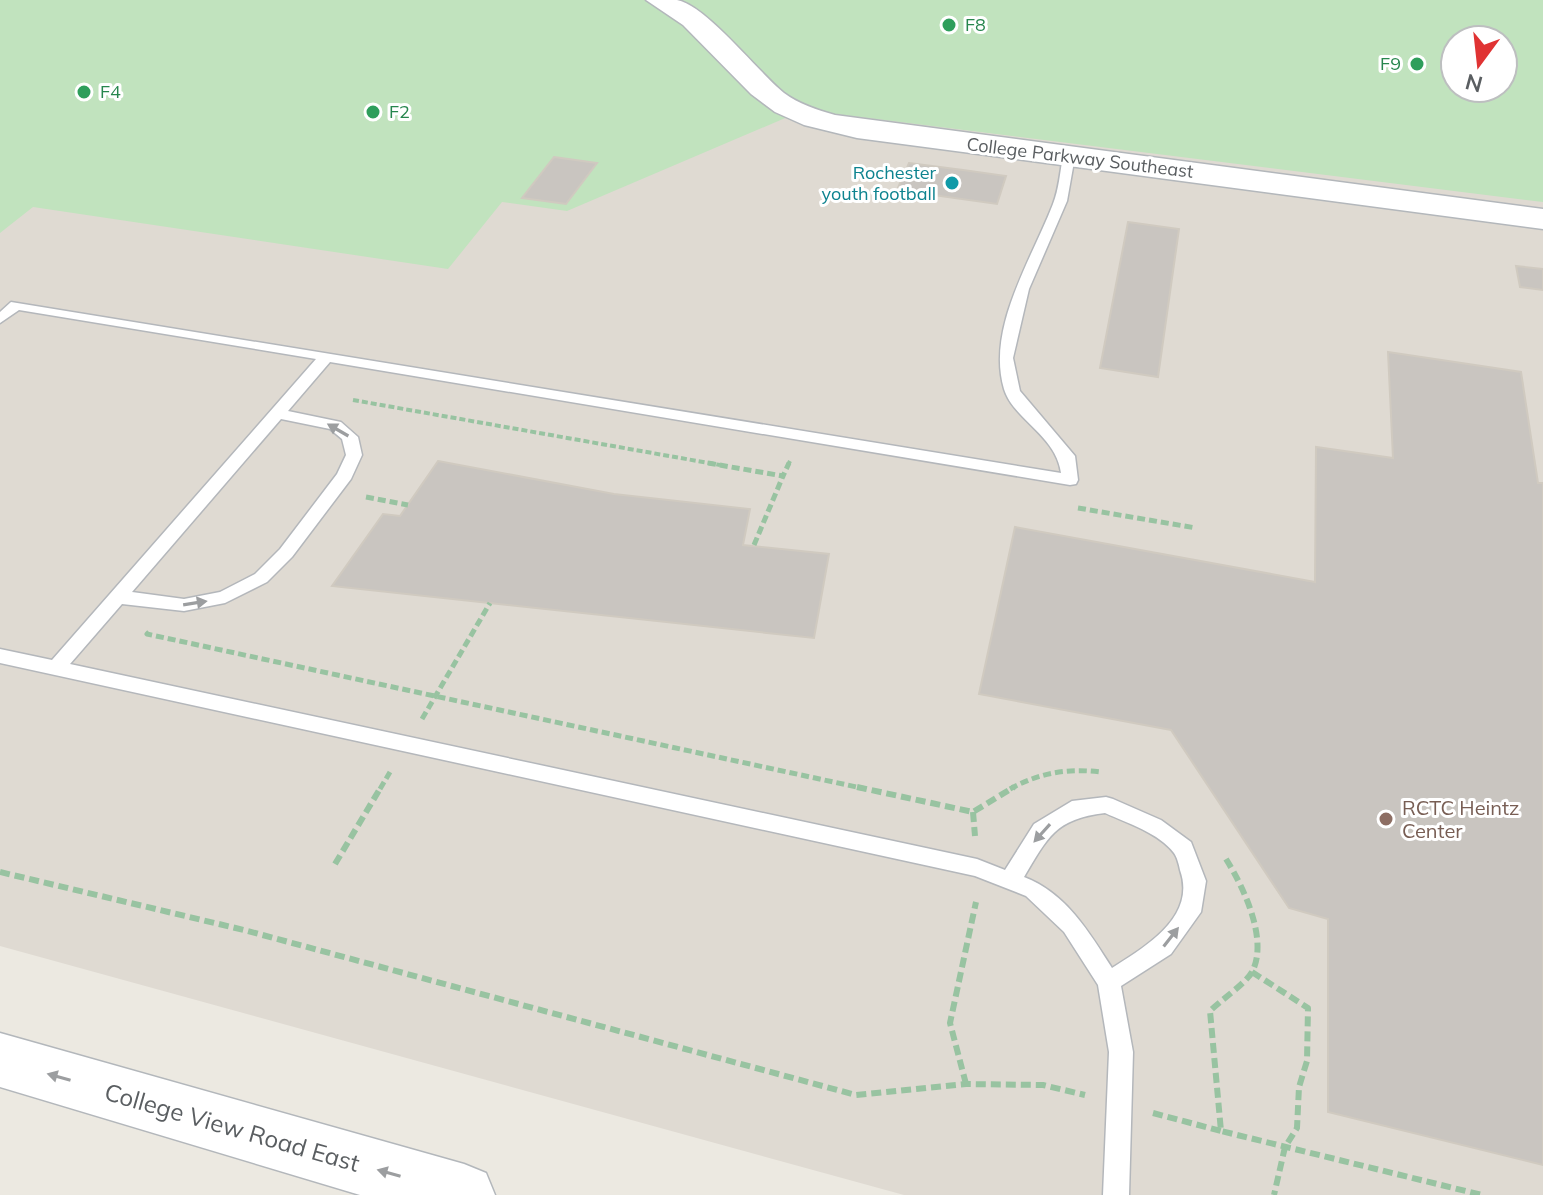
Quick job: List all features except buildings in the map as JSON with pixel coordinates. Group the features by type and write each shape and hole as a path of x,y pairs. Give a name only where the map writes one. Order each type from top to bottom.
{"street":[{"name":"College Parkway Southeast","path":"659,0 685,14 777,101 797,112 857,129 1543,219"},
{"name":"College View Road East","path":"0,1060 464,1195"}],"lane":[{"path":"0,319 16,305 1070,480 1067,456 1012,392 1006,358 1022,289 1061,201 1069,156"},
{"path":"56,668 327,356"},
{"path":"117,597 184,605 225,597 261,578 286,553 345,475 354,455 350,437 335,425 278,414"},
{"path":"0,656 977,868 1034,890 1072,925 1109,982 1121,1052 1116,1195"},
{"path":"1010,881 1041,830 1072,809 1106,805 1154,826 1183,848 1195,881 1190,912 1163,947 1109,982"}],"path":[{"path":"340,398 783,476"},
{"path":"754,545 791,458 806,461"},
{"path":"361,496 368,485"},
{"path":"1071,507 1196,528"},
{"path":"156,628 147,634 973,812 1008,787 1047,772 1078,768 1113,775"},
{"path":"966,1084 950,1023 976,911 973,812"},
{"path":"1219,848 1242,885 1258,934 1252,972 1210,1011 1221,1131"},
{"path":"0,872 259,934 856,1095 966,1084 1043,1085 1482,1195"},
{"path":"1252,972 1308,1008 1307,1061 1299,1087 1297,1128 1285,1147 1274,1195"}],"shaded area":[{"path":"0,0 1543,0 1543,1195 904,1195 0,946"}],"green space":[{"path":"0,0 1543,0 1543,202 804,110 567,211 502,202 448,269 33,207 0,233"}],"place":[{"name":"F8","path":"949,25"},
{"name":"F9","path":"1417,64"},
{"name":"F4","path":"84,92"},
{"name":"F2","path":"373,112"},
{"name":"Rochester youth football","path":"952,183"},
{"name":"RCTC Heintz Center","path":"1386,819"}]}
